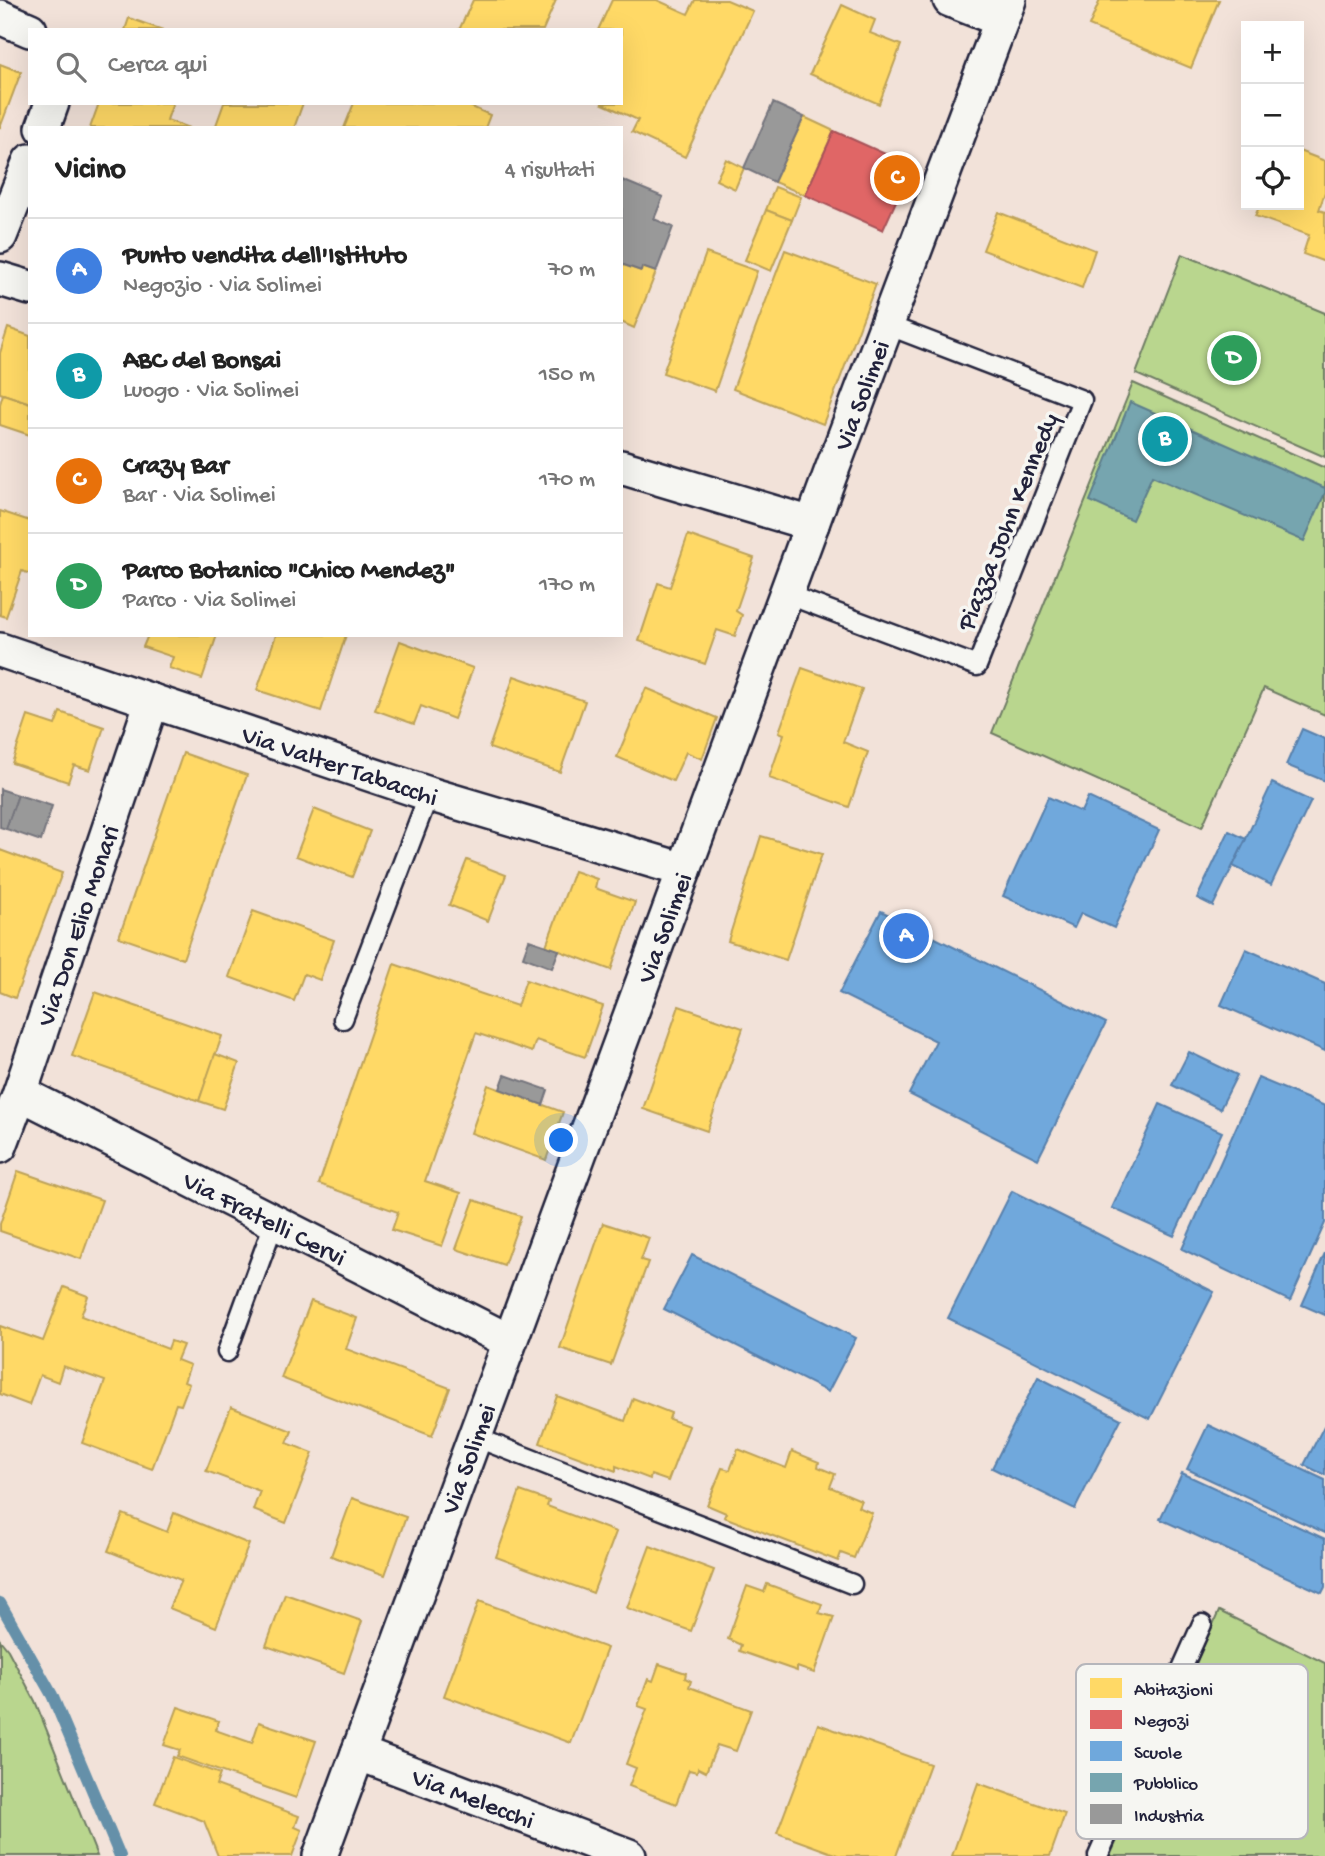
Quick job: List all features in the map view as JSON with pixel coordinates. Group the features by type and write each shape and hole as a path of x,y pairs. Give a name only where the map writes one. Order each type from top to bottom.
{"street":[{"path":"950,0 1005,10"},
{"name":"Via Solimei","path":"320,1856 786,594 1005,10"},
{"path":"0,17 28,29"},
{"path":"44,126 51,105"},
{"path":"0,236 28,165"},
{"path":"0,279 28,287"},
{"path":"623,468 812,524"},
{"name":"Via Valter Tabacchi","path":"0,650 429,794 684,870"},
{"name":"Via Don Elio Monari","path":"0,1146 152,701"},
{"name":"Via Fratelli Cervi","path":"20,1093 509,1342"},
{"name":"Via Melecchi","path":"358,1753 629,1856"}],"lane":[{"name":"Piazza John Kennedy","path":"786,594 976,666 1082,400 887,325"},
{"path":"343,1019 429,794"},
{"path":"227,1352 274,1223"},
{"path":"475,1437 852,1584"},
{"path":"1184,1664 1202,1624"},
{"path":"1098,1856 1106,1839"}],"green space":[{"path":"1182,254 1325,313 1325,457 1136,374"},
{"path":"1133,383 1325,468 1325,715 1264,688 1202,827 992,733"},
{"path":"1219,1611 1325,1663 1325,1856 1110,1856 1118,1839 1308,1839 1308,1664 1195,1664"},
{"path":"0,1640 35,1701 97,1856 0,1856"}],"building: Abitazioni":[{"path":"473,0 556,0 544,28 460,28"},
{"path":"612,0 657,0 688,14 695,0 727,0 753,11 685,157 632,132 638,120 605,105 623,105 623,28 599,28"},
{"path":"1100,0 1219,0 1191,68 1089,26"},
{"path":"842,5 875,20 870,33 901,45 879,104 810,74"},
{"path":"129,18 157,28 126,28"},
{"path":"0,64 21,72 0,128"},
{"path":"98,105 172,105 167,120 184,126 91,126"},
{"path":"223,105 302,105 295,126 216,126"},
{"path":"353,105 468,105 490,115 486,126 345,126"},
{"path":"804,117 834,131 805,195 774,182"},
{"path":"1304,153 1325,161 1325,192 1319,210 1325,212 1325,262 1303,254 1309,235 1255,216 1258,210 1304,210"},
{"path":"726,159 744,168 735,189 716,180"},
{"path":"775,187 801,197 792,220 766,210"},
{"path":"766,210 792,220 771,271 745,260"},
{"path":"998,212 1095,250 1082,288 983,250"},
{"path":"785,250 876,284 823,424 733,389"},
{"path":"706,253 757,271 715,391 663,373"},
{"path":"623,265 641,271 642,267 656,272 634,328 623,323"},
{"path":"8,328 28,335 28,402 0,393 0,353"},
{"path":"3,394 28,402 28,434 0,425"},
{"path":"0,511 28,520 28,573 22,571 6,617 0,615"},
{"path":"688,535 754,558 736,611 742,615 735,636 717,630 705,664 639,641 658,583 670,587"},
{"path":"147,637 216,637 202,679 169,668 173,657 143,647"},
{"path":"275,637 345,637 321,711 257,690"},
{"path":"400,641 473,668 454,719 421,706 414,724 375,710"},
{"path":"802,668 862,689 843,742 868,752 849,807 769,778 784,734 779,732"},
{"path":"514,676 585,701 560,772 489,748"},
{"path":"646,688 717,718 702,759 686,752 673,781 617,757"},
{"path":"60,712 104,727 90,770 74,765 68,782 12,763 28,716 55,725"},
{"path":"183,753 247,775 183,959 119,937"},
{"path":"314,809 370,831 352,877 296,856"},
{"path":"761,836 822,854 786,960 728,941"},
{"path":"0,850 62,873 15,998 0,992"},
{"path":"467,860 506,875 488,921 449,905"},
{"path":"574,871 597,879 595,888 635,902 611,970 546,946"},
{"path":"253,911 334,940 320,980 304,974 294,1001 229,977"},
{"path":"394,964 517,1006 526,980 603,1006 585,1057 536,1040 532,1052 476,1033 425,1181 461,1193 442,1246 392,1230 398,1212 319,1184"},
{"path":"95,992 222,1036 199,1101 72,1056"},
{"path":"679,1006 743,1028 707,1131 643,1109"},
{"path":"215,1054 239,1063 223,1109 199,1101"},
{"path":"488,1085 563,1112 546,1160 471,1133"},
{"path":"18,1171 102,1200 81,1259 0,1231"},
{"path":"474,1200 521,1216 504,1265 456,1249"},
{"path":"603,1223 649,1238 641,1260 648,1262 611,1365 560,1348"},
{"path":"64,1287 88,1296 81,1316 168,1349 171,1341 183,1345 177,1360 190,1365 184,1382 189,1384 181,1405 176,1404 152,1469 82,1443 105,1381 63,1366 58,1382 40,1375 29,1405 0,1394 0,1326 43,1341"},
{"path":"311,1301 357,1318 346,1349 450,1388 432,1436 281,1378"},
{"path":"557,1396 625,1421 633,1398 671,1413 669,1419 689,1426 668,1481 651,1475 650,1479 616,1466 616,1471 540,1443"},
{"path":"231,1407 292,1431 287,1443 313,1453 286,1523 253,1510 260,1491 206,1471"},
{"path":"738,1449 786,1468 792,1451 819,1462 818,1467 835,1474 830,1487 861,1500 858,1507 872,1513 854,1558 841,1553 838,1561 724,1517 726,1513 707,1505 722,1468 730,1470"},
{"path":"520,1491 549,1501 547,1506 616,1532 593,1593 496,1557"},
{"path":"352,1498 406,1517 385,1575 331,1556"},
{"path":"174,1513 249,1544 216,1627 169,1608 181,1580 108,1551 123,1514 167,1532"},
{"path":"650,1546 714,1570 691,1631 627,1608"},
{"path":"767,1584 822,1604 819,1613 834,1617 814,1673 797,1667 797,1671 739,1651 741,1645 728,1639 747,1586 764,1592"},
{"path":"285,1594 362,1621 344,1673 266,1646"},
{"path":"479,1601 607,1648 571,1743 444,1696"},
{"path":"659,1664 686,1673 685,1678 691,1681 689,1687 751,1710 736,1751 717,1745 706,1772 698,1768 697,1772 689,1770 676,1804 629,1786 636,1768 626,1764 647,1709 638,1706 648,1679 653,1681"},
{"path":"178,1707 219,1721 215,1730 252,1743 259,1722 316,1741 296,1798 177,1756 180,1750 164,1745"},
{"path":"818,1724 930,1764 896,1856 840,1856 777,1833"},
{"path":"173,1757 220,1774 216,1785 299,1816 295,1827 302,1830 292,1856 218,1856 204,1821 155,1803"},
{"path":"978,1783 1065,1814 1050,1856 952,1856"}],"building: Negozi":[{"path":"834,131 912,166 883,230 805,195"}],"building: Scuole":[{"path":"1302,729 1325,739 1325,781 1286,765"},
{"path":"1272,783 1311,801 1271,885 1233,866"},
{"path":"1048,797 1081,812 1088,797 1159,830 1114,928 1081,913 1074,928 1003,896"},
{"path":"1229,831 1246,839 1213,906 1197,898"},
{"path":"881,911 1106,1023 1038,1159 909,1094 936,1041 839,993"},
{"path":"1246,949 1325,984 1325,1051 1221,1005"},
{"path":"1189,1052 1237,1075 1220,1109 1172,1085"},
{"path":"1258,1078 1325,1106 1325,1223 1290,1301 1182,1249"},
{"path":"1160,1104 1222,1132 1174,1236 1112,1208"},
{"path":"1012,1191 1214,1292 1150,1419 948,1318"},
{"path":"1325,1253 1325,1315 1302,1305"},
{"path":"692,1255 856,1338 828,1392 664,1309"},
{"path":"1038,1377 1121,1419 1075,1509 992,1468"},
{"path":"1208,1425 1325,1480 1325,1533 1187,1469"},
{"path":"1325,1426 1325,1475 1304,1465"},
{"path":"1182,1473 1325,1539 1325,1587 1322,1593 1160,1519"}],"building: Pubblico":[{"path":"1130,402 1325,488 1304,541 1152,476 1132,520 1090,501"}],"building: Industria":[{"path":"773,103 804,117 774,182 744,168"},
{"path":"623,180 663,197 654,219 673,227 656,272 642,267 641,271 623,265"},
{"path":"0,789 18,795 6,829 0,827"},
{"path":"18,795 52,806 41,841 6,829"},
{"path":"529,940 559,950 552,968 523,957"},
{"path":"505,1075 548,1090 543,1105 500,1089"}],"waterway":[{"path":"0,1603 52,1695 120,1856"}],"place":[{"name":"Crazy Bar","path":"897,178"},
{"name":"Parco Botanico \"Chico Mendez\"","path":"1234,358"},
{"name":"ABC del Bonsai","path":"1165,439"},
{"name":"Punto vendita dell'Istituto","path":"906,936"}]}
